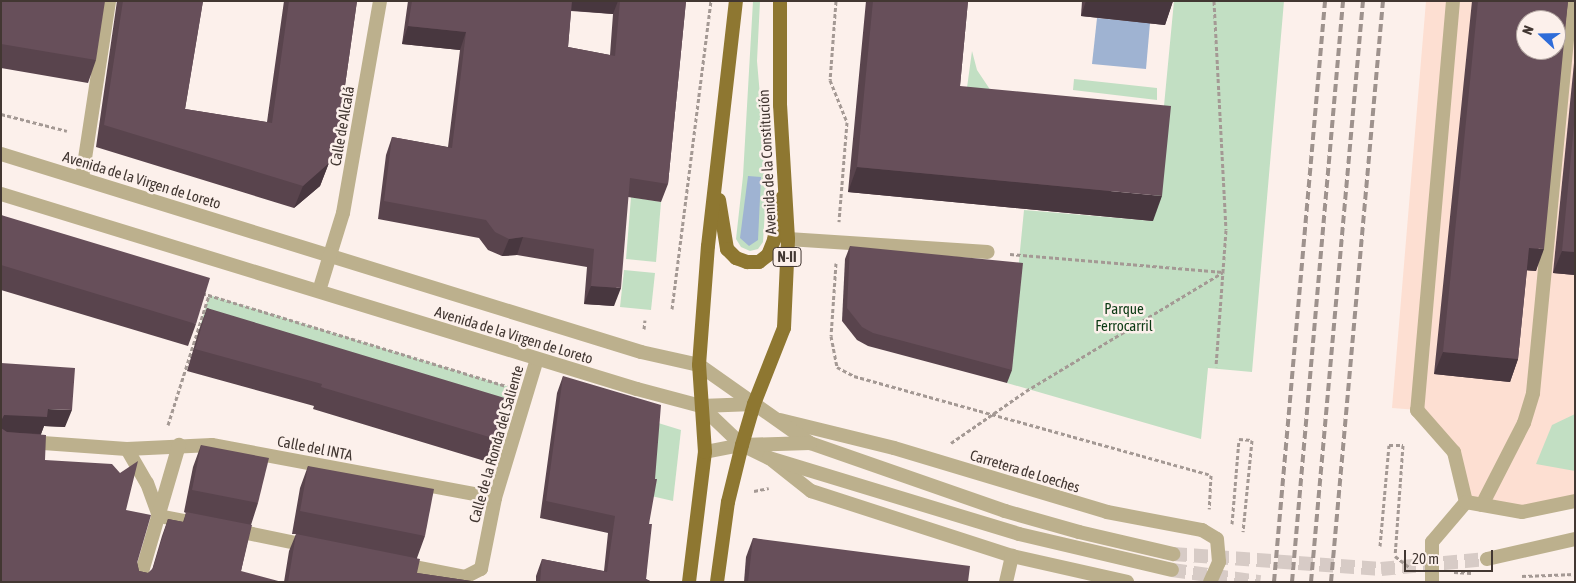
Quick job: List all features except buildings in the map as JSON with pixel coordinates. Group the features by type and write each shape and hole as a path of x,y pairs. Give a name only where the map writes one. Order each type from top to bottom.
{"main road":[{"name":"N-II","path":"690,582 706,452 698,365 716,169 736,1"},
{"name":"Avenida de la Constitución","path":"717,582 728,502 742,445 754,404 784,328 788,239 786,167 780,105 780,1"},
{"name":"N-II","path":"716,169 722,235 727,249 736,258 747,262 759,262 768,255 774,240 786,167"}],"street":[{"path":"82,178 109,1"},
{"name":"Calle de Alcalá","path":"330,254 343,213 380,1"},
{"path":"1453,1 1418,410 1454,452 1466,502"},
{"path":"1482,505 1524,423 1533,393 1571,1"},
{"name":"Avenida de la Virgen de Loreto","path":"1,154 330,254 641,352 698,365"},
{"name":"Avenida de la Virgen de Loreto","path":"1,194 537,359 701,406"},
{"path":"788,239 988,252"},
{"path":"319,292 330,254"},
{"name":"Calle de la Ronda del Saliente","path":"388,561 465,577 481,569 495,498 537,359"},
{"name":"Carretera de Loeches","path":"698,365 780,420 810,443 1005,511 1078,532 1173,554"},
{"path":"701,406 754,404"},
{"path":"701,406 742,445 769,458 1020,534 1172,570"},
{"name":"Carretera de Loeches","path":"780,420 894,448 1107,512 1202,530 1217,539 1220,562 1210,582"},
{"path":"1,440 127,449 147,482 159,516"},
{"name":"Carretera de Loeches","path":"706,452 742,445 810,443"},
{"path":"139,582 179,445"},
{"name":"Calle del INTA","path":"127,449 179,445 212,445 495,498"},
{"path":"769,458 811,492 1012,556 1127,582"},
{"path":"1466,502 1522,512 1575,501"},
{"path":"1431,576 1432,542 1466,502"},
{"path":"159,516 321,548"},
{"path":"1487,559 1575,539"},
{"path":"1006,582 1012,556"}],"path":[{"path":"672,309 711,1"},
{"path":"836,1 830,80 847,122 831,336 837,367 854,376 1211,475 1209,511 1214,517"},
{"path":"1214,1 1226,230 1216,366"},
{"path":"1,114 87,137"},
{"path":"988,252 1223,272"},
{"path":"947,445 996,415 1026,391 1223,272"},
{"path":"199,292 527,393"},
{"path":"168,426 209,295"},
{"path":"1232,532 1239,439 1252,440 1243,532"},
{"path":"1380,546 1389,445 1403,445 1395,556"},
{"path":"750,493 760,488 773,488"}],"shaded area":[{"path":"1426,1 1575,1 1575,501 1522,512 1466,502 1454,452 1418,410 1392,408"}],"green space":[{"path":"753,1 760,1 757,61 767,177 763,242 758,249 750,251 741,247 736,239 743,176"},
{"name":"Parque Ferrocarril","path":"1174,1 1284,1 1252,372 1208,368 1201,439 1007,383 1024,210 1153,221"},
{"path":"972,51 977,70 993,94 966,95"},
{"path":"1074,79 1157,88 1157,100 1073,90"},
{"path":"631,197 661,202 656,262 626,259"},
{"path":"624,270 655,273 651,310 620,307"},
{"path":"209,295 516,389 500,422 199,330"},
{"path":"1575,414 1575,471 1536,464 1552,425"},
{"path":"655,422 681,430 673,501 647,495"}],"water":[{"path":"1097,18 1150,23 1146,69 1092,64"},
{"path":"748,176 761,177 758,240 749,246 740,238"}],"tunnel":[{"path":"1173,554 1381,569 1487,559"},
{"path":"1172,570 1260,582"}],"railway":[{"path":"1274,582 1325,1"},
{"path":"1292,582 1343,1"},
{"path":"1311,582 1363,1"},
{"path":"1331,582 1383,1"}]}
